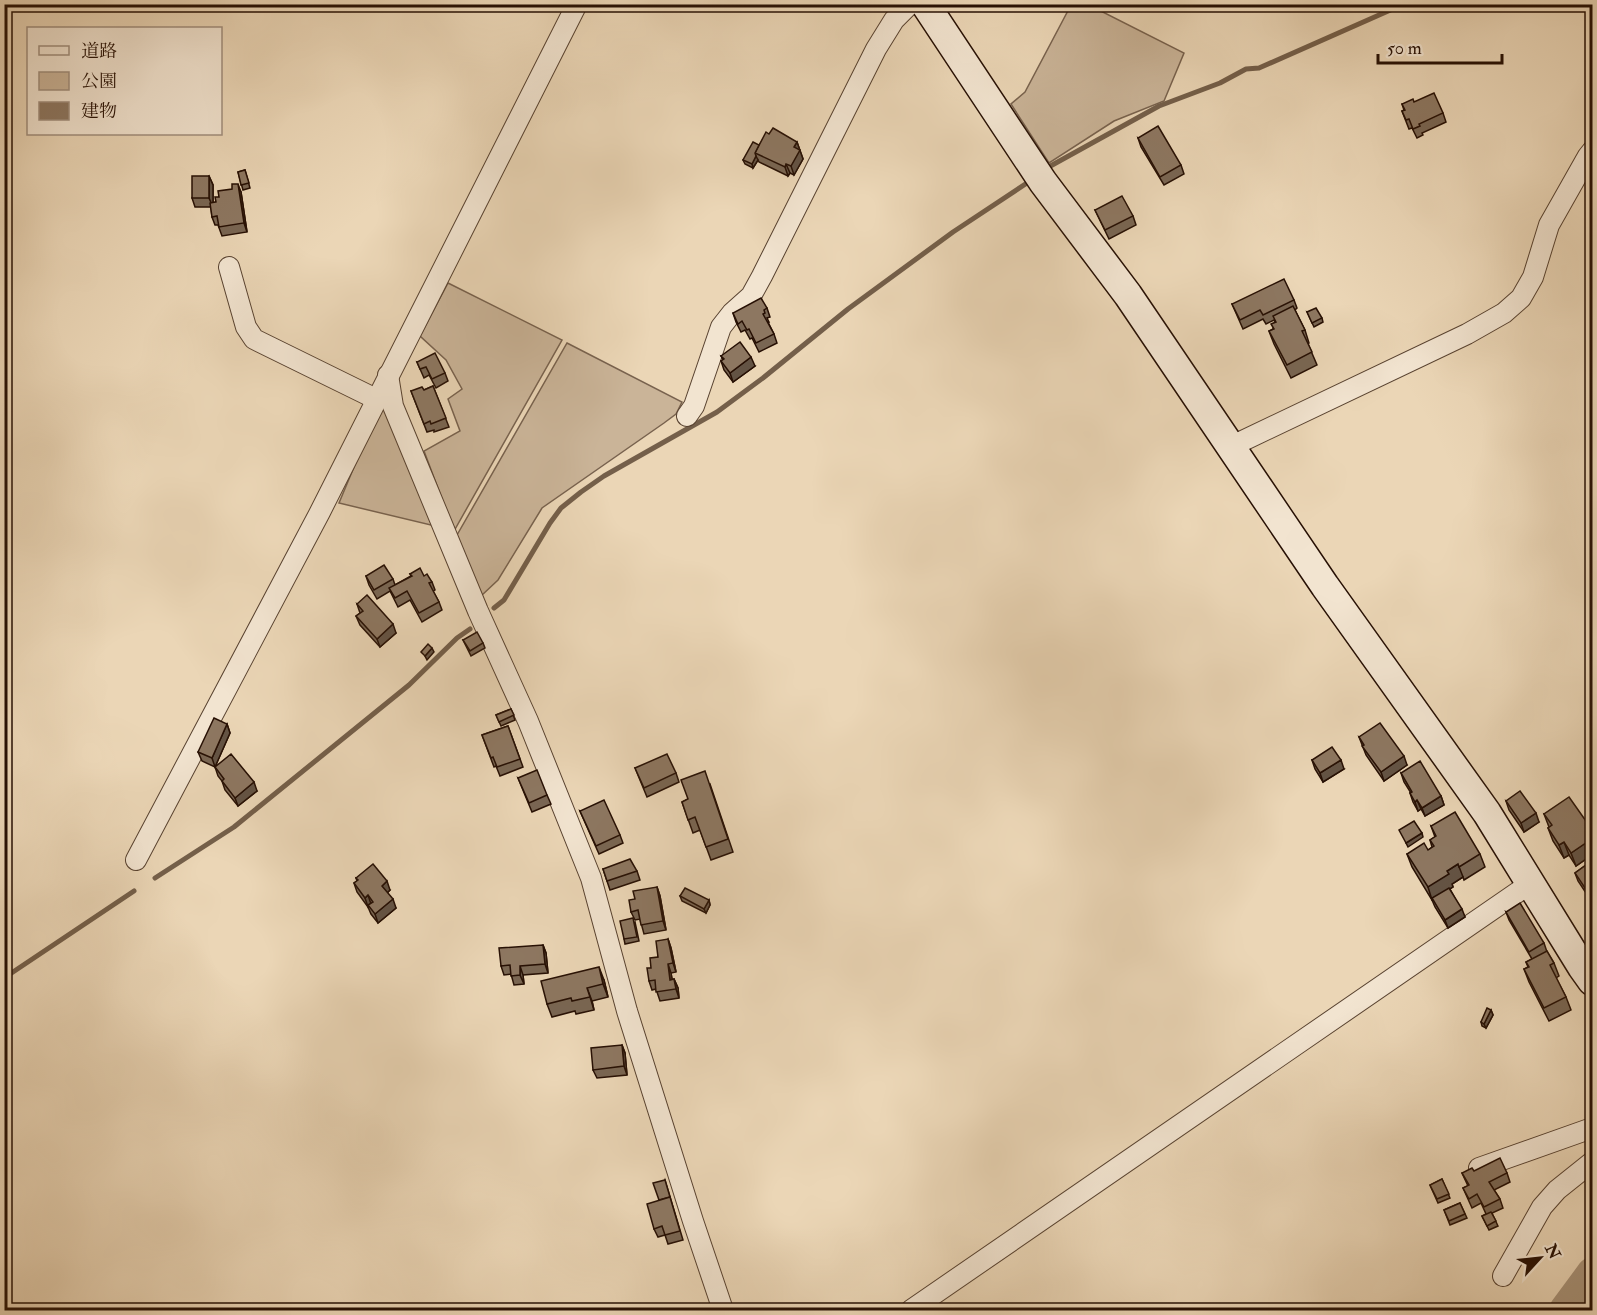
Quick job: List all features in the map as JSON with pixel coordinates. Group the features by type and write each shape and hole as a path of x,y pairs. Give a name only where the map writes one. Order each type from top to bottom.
{"street":[{"path":"136,860 320,512 577,4"},
{"path":"687,416 694,406 721,327 732,313 751,296 876,49 894,20 910,4"},
{"path":"925,4 1043,182 1128,295 1325,586 1487,813 1582,967 1593,981"},
{"path":"1232,446 1467,334 1504,313 1521,298 1533,277 1549,225 1593,151"},
{"path":"230,267 246,327 254,339 376,399"},
{"path":"388,375 393,406 429,488 478,611 537,742 591,878 627,1011 723,1311"},
{"path":"911,1311 1532,883"},
{"path":"1479,1168 1593,1128"},
{"path":"1503,1276 1542,1207 1557,1190 1593,1162"}],"green space":[{"path":"1071,5 1089,5 1184,53 1164,101 1114,121 1049,163 1011,104 1025,92"},
{"path":"448,283 562,340 454,531 424,451 460,431 448,399 462,389 446,360 420,336"},
{"path":"567,343 682,402 676,414 542,508 498,580 481,596 457,535"},
{"path":"384,409 435,526 339,503 377,412"}],"building":[{"path":"1434,93 1443,113 1413,129 1409,119 1406,120 1402,111 1405,110 1402,104 1413,99 1414,102"},
{"path":"1158,126 1181,165 1160,177 1138,138"},
{"path":"773,128 797,142 794,147 800,150 791,166 786,164 785,167 755,153 766,132 769,134"},
{"path":"753,142 759,145 752,164 743,160"},
{"path":"245,170 249,183 241,185 238,172"},
{"path":"192,176 209,176 209,198 192,198"},
{"path":"232,184 238,184 244,223 219,227 217,216 212,217 210,203 216,202 215,197 219,197 218,191 232,189"},
{"path":"1122,196 1133,216 1105,230 1095,210"},
{"path":"1284,279 1294,300 1263,315 1260,310 1240,320 1232,304"},
{"path":"761,298 767,308 763,314 774,334 756,343 749,329 747,330 742,321 738,324 733,313"},
{"path":"1293,306 1305,330 1302,331 1312,352 1287,365 1269,331 1274,329 1271,324 1276,322 1273,316"},
{"path":"1316,308 1322,318 1312,323 1307,312"},
{"path":"740,342 751,357 730,373 721,361 724,359 721,356"},
{"path":"435,353 445,373 432,379 426,367 420,369 417,362"},
{"path":"433,386 446,418 431,424 430,421 424,424 411,391 422,387 424,390"},
{"path":"384,565 393,579 374,590 366,576"},
{"path":"420,568 424,576 427,574 432,582 429,583 439,602 419,613 407,591 395,598 389,588 412,576 410,574"},
{"path":"367,595 393,624 377,639 356,616 363,611 357,604"},
{"path":"477,632 483,643 470,651 463,640"},
{"path":"428,644 432,648 425,656 421,652"},
{"path":"511,709 514,715 499,722 496,715"},
{"path":"214,718 227,724 212,758 198,752"},
{"path":"1380,723 1404,756 1381,772 1362,746 1364,745 1359,737"},
{"path":"508,726 520,759 497,767 482,735"},
{"path":"1332,747 1341,760 1320,773 1312,760"},
{"path":"231,754 254,782 235,798 215,767"},
{"path":"667,754 676,773 644,788 635,768"},
{"path":"1420,761 1441,796 1422,808 1417,800 1415,802 1401,773"},
{"path":"537,770 547,795 529,803 518,778"},
{"path":"705,771 728,839 706,847 695,817 688,820 682,802 688,799 681,780"},
{"path":"1520,791 1536,813 1521,823 1506,801"},
{"path":"1569,797 1593,831 1593,838 1571,853 1564,842 1559,845 1548,828 1552,825 1544,814"},
{"path":"604,800 620,835 596,846 580,811"},
{"path":"1455,812 1480,854 1459,867 1458,864 1447,871 1449,874 1428,887 1407,854 1424,843 1428,850 1434,846 1430,840 1436,836 1431,826"},
{"path":"1414,821 1422,833 1406,843 1399,830"},
{"path":"630,859 637,871 607,881 603,869"},
{"path":"1593,860 1593,882 1585,888 1575,873"},
{"path":"373,864 387,881 382,886 393,899 375,914 368,905 373,902 368,895 365,898 354,883 358,880 356,878"},
{"path":"657,887 663,921 641,925 638,910 631,912 629,900 635,899 633,891"},
{"path":"685,888 709,900 704,909 680,896"},
{"path":"1449,888 1462,909 1445,920 1432,898"},
{"path":"1520,903 1544,943 1529,952 1506,912"},
{"path":"633,918 637,937 624,939 620,921"},
{"path":"668,939 673,963 668,964 670,980 674,979 676,989 656,992 655,980 649,981 647,968 651,968 650,958 658,957 656,941"},
{"path":"543,945 545,964 520,966 520,975 511,976 510,965 501,966 499,948"},
{"path":"1547,951 1554,963 1550,965 1566,997 1544,1008 1524,969 1529,967 1526,962"},
{"path":"599,967 603,984 587,988 590,997 572,1001 571,998 547,1004 541,981"},
{"path":"1487,1008 1491,1010 1484,1024 1481,1022"},
{"path":"622,1045 624,1066 593,1070 591,1048"},
{"path":"1500,1158 1507,1173 1489,1182 1500,1199 1484,1207 1477,1194 1469,1199 1463,1188 1469,1185 1462,1173 1472,1168 1474,1171"},
{"path":"1442,1179 1449,1194 1437,1199 1430,1185"},
{"path":"665,1180 670,1197 659,1200 653,1183"},
{"path":"670,1197 680,1231 665,1235 662,1226 654,1229 647,1204"},
{"path":"1460,1203 1465,1214 1449,1221 1444,1210"},
{"path":"1491,1212 1496,1221 1487,1226 1482,1216"}],"waterway":[{"path":"1045,169 1159,106 1220,83 1246,69 1259,68 1404,4"},
{"path":"494,608 504,600 561,508 581,492 604,476 717,412 848,309 953,232 1030,181"},
{"path":"155,878 234,827 409,685 457,638 470,629"},
{"path":"4,978 134,891"},
{"path":"1564,1310 1592,1272"}]}
